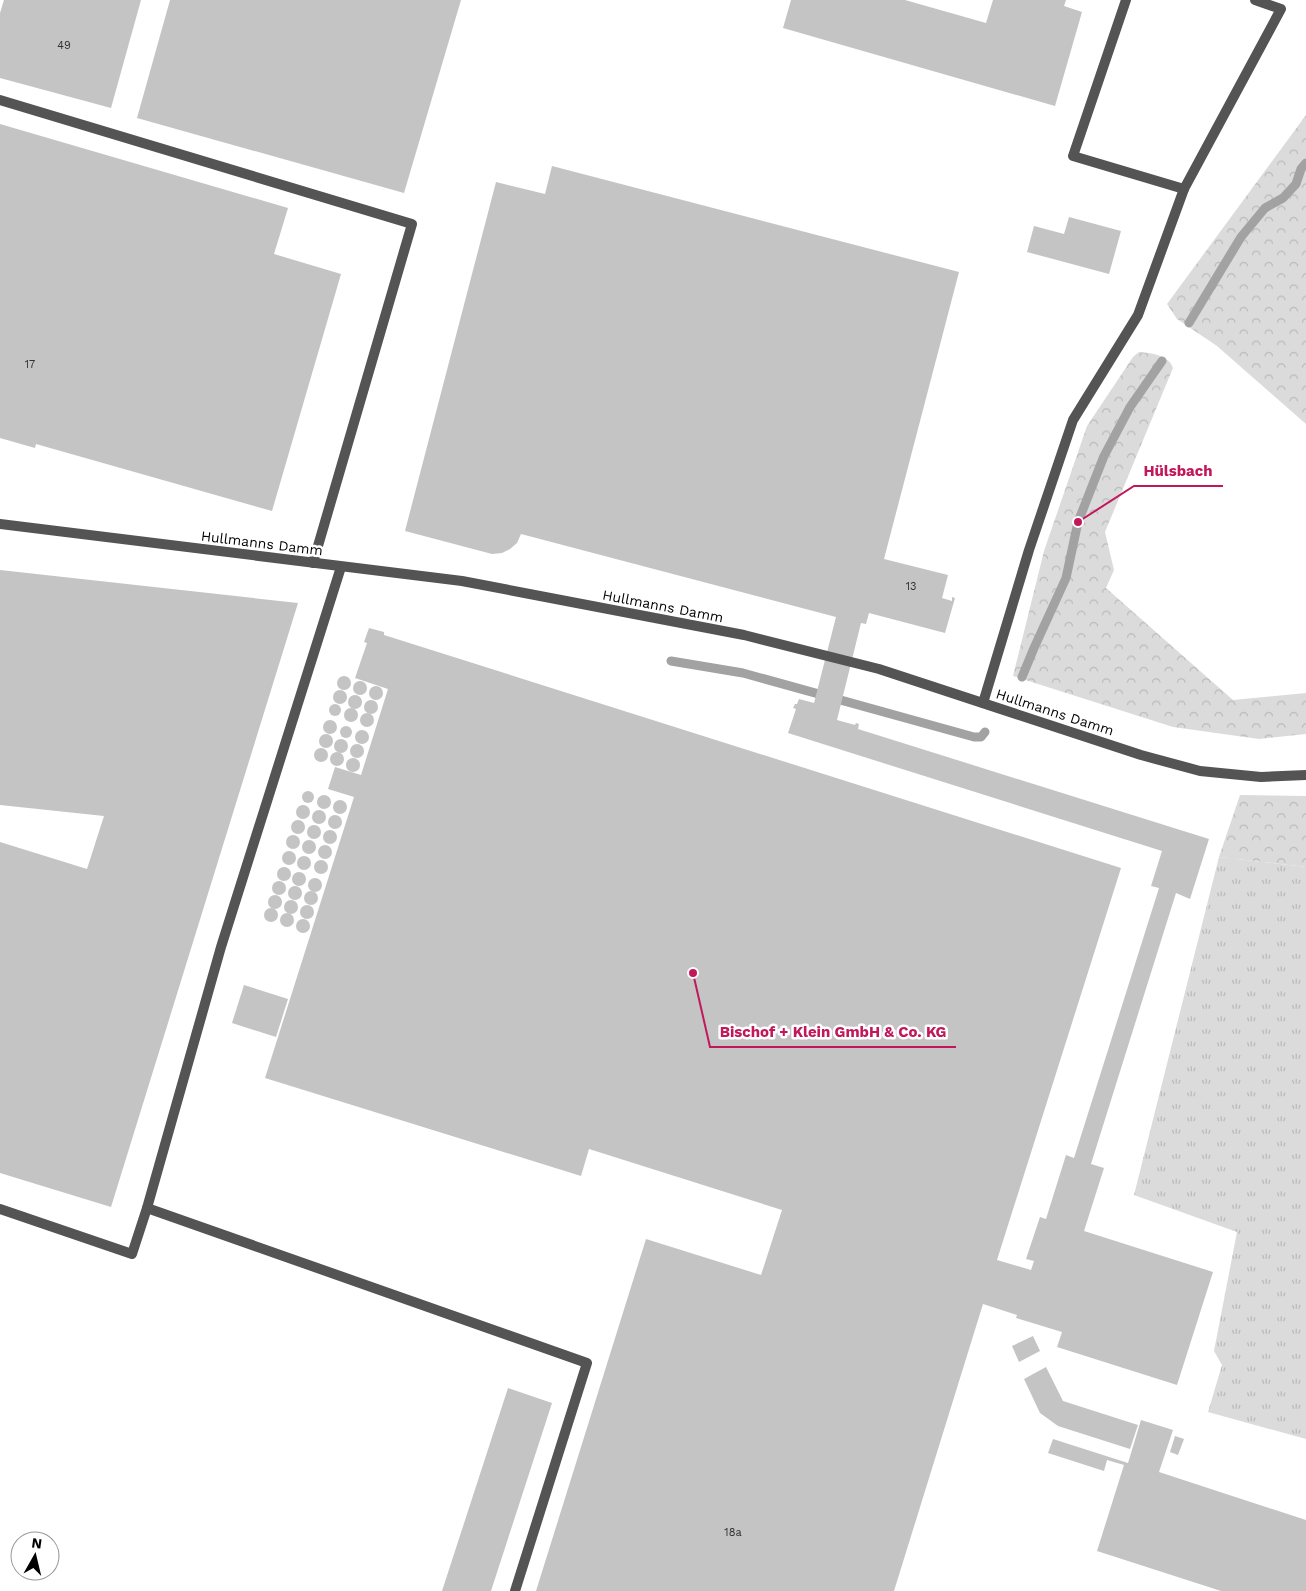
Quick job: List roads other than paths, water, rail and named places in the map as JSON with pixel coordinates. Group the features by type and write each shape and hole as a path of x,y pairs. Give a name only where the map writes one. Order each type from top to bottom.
{"street":[{"path":"1126,0 1073,156 1184,188"},
{"path":"982,703 1029,550 1074,420 1138,315 1184,188 1281,9 1255,0"},
{"path":"0,100 412,224 313,563"},
{"name":"Hullmanns Damm","path":"0,524 462,581 744,635 879,669 1141,755 1200,771 1261,777 1306,774"},
{"path":"0,1209 132,1254 148,1208 221,947 341,567"},
{"path":"148,1208 587,1363 515,1591"}],"waterway":[{"path":"1189,323 1241,237 1265,208 1283,198 1296,184 1301,169 1306,163"},
{"path":"1022,677 1066,578 1078,522 1104,456 1130,407 1162,361"},
{"path":"671,661 743,673 974,737 981,737 985,732"}],"place":[{"name":"Hülsbach","path":"1078,522"},
{"name":"Bischof + Klein GmbH & Co. KG","path":"693,973"}]}
